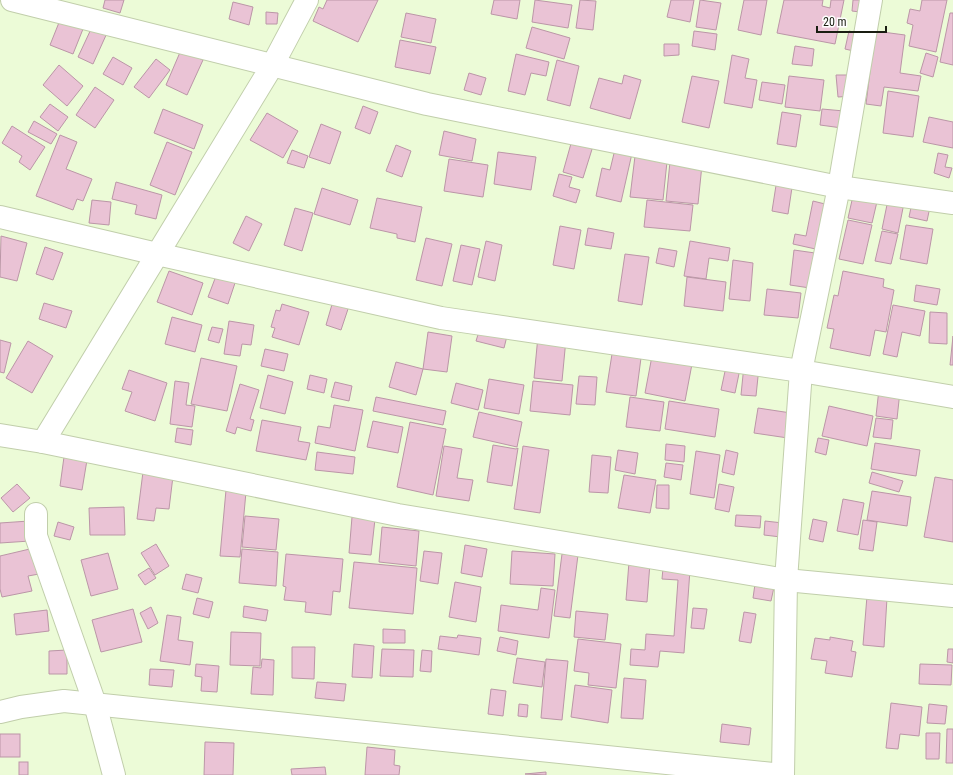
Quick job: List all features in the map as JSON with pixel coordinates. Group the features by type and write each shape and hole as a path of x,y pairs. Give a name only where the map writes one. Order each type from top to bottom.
{"street":[{"path":"12,0 427,104 839,187 953,203"},
{"path":"42,442 272,66 306,0"},
{"path":"0,712 21,707 64,701 783,775 786,580 801,371 839,187 871,0"},
{"path":"0,217 156,254 441,318 801,371 953,397"},
{"path":"0,435 42,442 398,515 786,580 953,596"},
{"path":"36,514 36,536 95,704 114,775"}],"building":[{"path":"105,0 124,0 120,13 103,8"},
{"path":"327,0 378,0 358,42 313,21 319,7 323,9"},
{"path":"494,0 520,0 517,19 491,14"},
{"path":"535,0 572,5 568,28 532,22"},
{"path":"580,0 596,1 593,30 576,28"},
{"path":"671,0 694,0 690,22 667,17"},
{"path":"700,0 721,3 716,30 696,27"},
{"path":"744,0 767,0 761,35 738,30"},
{"path":"784,0 823,0 822,6 830,8 831,0 844,0 835,44 777,33"},
{"path":"853,0 870,0 868,13 852,11"},
{"path":"922,0 947,0 936,52 909,46 913,25 907,23 910,9 920,11"},
{"path":"233,2 253,7 249,25 229,19"},
{"path":"266,12 278,13 277,24 266,24"},
{"path":"406,13 436,19 431,43 401,37"},
{"path":"950,13 953,13 953,65 940,62"},
{"path":"60,20 83,29 73,54 50,45"},
{"path":"92,27 107,33 93,64 78,57"},
{"path":"532,27 570,38 564,59 526,48"},
{"path":"694,31 717,34 715,50 692,46"},
{"path":"849,31 862,34 858,52 845,49"},
{"path":"875,31 905,35 900,73 921,76 918,91 884,87 881,106 866,104"},
{"path":"400,40 436,47 430,74 395,67"},
{"path":"664,44 679,44 679,55 664,56"},
{"path":"795,46 814,49 812,66 792,64"},
{"path":"181,50 203,60 187,95 166,85"},
{"path":"926,53 938,57 933,77 920,73"},
{"path":"516,54 549,62 546,76 531,73 525,95 508,91"},
{"path":"732,55 749,59 745,78 757,80 752,108 724,103"},
{"path":"113,57 132,68 123,85 103,74"},
{"path":"156,59 170,70 149,98 134,87"},
{"path":"557,60 579,66 570,106 547,100"},
{"path":"59,65 83,86 67,106 43,85"},
{"path":"469,73 486,78 481,95 464,90"},
{"path":"624,75 641,80 630,119 590,108 599,78 622,84"},
{"path":"836,75 852,75 853,96 838,97"},
{"path":"692,76 719,81 709,128 682,122"},
{"path":"789,76 824,80 820,111 785,107"},
{"path":"762,82 785,85 782,104 759,100"},
{"path":"95,87 114,100 95,128 76,115"},
{"path":"888,91 919,96 913,137 883,133"},
{"path":"50,104 68,117 58,131 40,117"},
{"path":"363,106 378,112 370,134 355,128"},
{"path":"163,109 203,125 194,149 154,133"},
{"path":"822,109 844,111 842,128 820,125"},
{"path":"782,112 801,115 796,147 777,144"},
{"path":"267,113 298,131 283,158 250,140"},
{"path":"929,117 953,122 953,148 923,142"},
{"path":"34,121 57,134 51,144 28,132"},
{"path":"321,124 341,132 330,164 309,157"},
{"path":"12,126 45,147 30,170 19,162 22,156 2,143"},
{"path":"444,131 476,139 472,161 439,155"},
{"path":"60,135 77,142 66,169 92,179 83,201 77,199 73,210 36,196"},
{"path":"572,140 593,146 583,178 563,172"},
{"path":"167,142 192,152 175,195 150,185"},
{"path":"396,145 411,151 402,177 386,171"},
{"path":"616,145 633,149 621,202 596,196 602,168 610,170"},
{"path":"636,148 668,152 663,200 630,197"},
{"path":"292,150 308,156 304,168 287,163"},
{"path":"498,152 536,157 531,190 494,184"},
{"path":"671,152 703,155 698,204 666,201"},
{"path":"938,153 948,155 945,167 952,168 949,178 934,173"},
{"path":"449,159 488,165 483,197 444,191"},
{"path":"559,174 572,177 569,187 580,190 576,203 553,196"},
{"path":"777,179 793,181 788,214 772,211"},
{"path":"116,182 162,195 156,219 135,214 137,205 112,199"},
{"path":"855,187 879,193 872,223 848,218"},
{"path":"322,188 358,200 350,225 314,214"},
{"path":"889,195 905,198 898,233 882,229"},
{"path":"377,198 422,207 415,242 397,238 397,234 370,228"},
{"path":"913,198 931,202 927,221 909,217"},
{"path":"92,200 111,202 109,225 89,223"},
{"path":"647,200 693,205 690,231 644,227"},
{"path":"813,201 829,205 820,250 793,244 795,234 806,236"},
{"path":"295,208 313,213 302,251 284,245"},
{"path":"246,216 262,224 249,251 233,243"},
{"path":"848,220 872,225 863,264 839,259"},
{"path":"906,225 933,229 927,264 900,259"},
{"path":"560,226 581,230 574,269 553,265"},
{"path":"588,228 614,233 611,249 585,245"},
{"path":"882,231 898,234 891,264 875,261"},
{"path":"1,236 27,243 17,281 0,277"},
{"path":"426,238 452,244 442,286 416,280"},
{"path":"486,241 502,245 495,281 478,277"},
{"path":"690,241 730,248 728,261 709,258 706,279 684,276"},
{"path":"461,245 480,249 472,285 453,281"},
{"path":"45,247 63,253 53,280 36,274"},
{"path":"659,248 677,251 674,267 656,263"},
{"path":"794,250 815,253 810,288 790,285"},
{"path":"625,254 649,257 642,305 618,301"},
{"path":"733,260 753,263 750,301 729,299"},
{"path":"169,271 203,283 192,315 157,302"},
{"path":"843,271 884,279 883,287 894,290 886,332 875,330 870,356 830,348 834,329 827,328 834,295 838,296"},
{"path":"216,276 235,283 228,304 208,297"},
{"path":"687,277 726,282 723,311 684,306"},
{"path":"916,285 940,289 937,305 914,301"},
{"path":"767,289 801,293 798,318 764,315"},
{"path":"333,301 349,306 341,330 326,325"},
{"path":"44,303 72,311 66,328 39,319"},
{"path":"282,304 309,312 299,345 272,337 275,328 271,327 276,310 280,311"},
{"path":"893,305 925,311 920,336 902,332 897,357 883,354"},
{"path":"930,312 947,313 947,344 929,343"},
{"path":"172,317 202,325 195,352 165,344"},
{"path":"229,321 254,325 251,345 242,344 240,356 224,354"},
{"path":"481,325 508,332 504,348 476,341"},
{"path":"212,327 223,329 219,343 208,340"},
{"path":"428,332 452,336 447,372 423,369"},
{"path":"538,336 566,339 562,381 534,378"},
{"path":"953,336 953,365 950,365"},
{"path":"0,340 11,343 4,373 0,372"},
{"path":"28,341 53,356 32,393 6,378"},
{"path":"265,349 288,354 284,371 261,366"},
{"path":"612,354 641,358 636,396 606,392"},
{"path":"652,356 692,364 685,401 645,393"},
{"path":"201,358 237,366 227,411 191,404"},
{"path":"396,362 423,369 416,395 389,387"},
{"path":"727,362 741,364 735,393 721,390"},
{"path":"744,365 759,367 756,396 741,395"},
{"path":"129,370 167,383 155,421 125,411 132,392 122,389"},
{"path":"268,375 293,382 285,414 260,408"},
{"path":"310,375 327,379 324,393 307,389"},
{"path":"579,376 597,377 595,405 576,404"},
{"path":"489,379 524,385 519,414 484,408"},
{"path":"175,381 189,383 186,405 195,406 192,427 170,424"},
{"path":"533,381 573,385 570,415 530,411"},
{"path":"335,382 352,386 349,401 331,397"},
{"path":"456,383 483,390 478,410 451,403"},
{"path":"240,384 259,390 250,419 254,420 251,431 237,427 235,434 226,431"},
{"path":"879,389 900,391 897,419 876,416"},
{"path":"376,397 446,411 443,425 373,411"},
{"path":"630,397 664,402 660,431 626,427"},
{"path":"669,401 719,409 715,437 665,429"},
{"path":"334,405 363,410 355,451 315,443 318,426 330,428"},
{"path":"829,406 873,416 867,446 822,436"},
{"path":"758,408 791,413 788,438 754,433"},
{"path":"479,412 522,422 517,447 473,437"},
{"path":"876,418 893,420 891,439 873,437"},
{"path":"262,420 301,427 298,441 310,443 306,460 256,451"},
{"path":"373,421 403,427 398,453 367,447"},
{"path":"410,422 446,429 433,495 397,487"},
{"path":"177,428 193,430 191,445 175,442"},
{"path":"818,438 829,440 826,455 815,452"},
{"path":"875,443 920,450 916,476 871,469"},
{"path":"666,444 685,446 684,462 665,460"},
{"path":"493,445 516,449 518,448 512,486 487,482"},
{"path":"444,446 462,449 457,478 473,480 469,501 436,496"},
{"path":"523,446 549,450 540,513 514,509"},
{"path":"618,450 638,453 635,474 615,470"},
{"path":"726,450 738,453 734,475 722,472"},
{"path":"696,451 720,455 714,498 690,494"},
{"path":"317,452 355,457 353,474 315,470"},
{"path":"592,455 611,457 608,493 589,492"},
{"path":"64,457 87,460 82,490 60,486"},
{"path":"666,463 683,465 681,480 664,477"},
{"path":"144,464 174,468 169,509 156,508 154,521 137,519"},
{"path":"872,472 903,481 899,492 869,483"},
{"path":"624,475 656,480 650,513 618,508"},
{"path":"935,477 953,480 953,542 924,537"},
{"path":"17,484 30,498 13,512 1,498"},
{"path":"719,484 734,487 729,512 715,509"},
{"path":"657,485 669,485 669,509 656,508"},
{"path":"226,490 246,492 240,557 220,556"},
{"path":"872,491 911,497 907,526 867,520"},
{"path":"843,499 864,503 858,535 837,531"},
{"path":"124,507 125,535 90,535 89,508"},
{"path":"736,515 761,516 760,528 735,526"},
{"path":"245,516 279,519 276,550 242,547"},
{"path":"352,517 375,519 371,555 349,553"},
{"path":"813,519 827,522 823,542 809,539"},
{"path":"863,520 877,522 873,551 859,549"},
{"path":"29,521 30,541 0,543 0,523"},
{"path":"765,521 783,523 781,537 764,535"},
{"path":"58,522 74,527 70,540 54,536"},
{"path":"382,527 419,531 416,566 379,562"},
{"path":"156,544 169,566 155,575 141,553"},
{"path":"465,545 487,549 482,577 461,573"},
{"path":"34,548 39,574 28,576 32,591 2,597 0,589 0,556"},
{"path":"242,549 278,552 276,586 239,583"},
{"path":"424,551 442,553 438,584 420,581"},
{"path":"512,551 555,554 553,586 510,584"},
{"path":"108,553 118,589 91,596 81,560"},
{"path":"286,554 343,559 340,592 333,591 331,615 305,612 306,602 284,600 286,587 283,586"},
{"path":"562,554 578,555 570,618 554,616"},
{"path":"354,562 417,568 413,614 349,608"},
{"path":"629,562 650,563 647,602 626,600"},
{"path":"149,568 156,578 145,585 138,575"},
{"path":"663,568 690,570 684,653 660,651 658,667 630,665 631,649 645,650 646,634 674,636 678,580 662,579"},
{"path":"186,574 202,578 198,593 182,589"},
{"path":"455,582 481,587 476,622 449,617"},
{"path":"755,584 774,587 771,601 753,598"},
{"path":"541,588 555,590 549,638 498,631 501,605 538,610"},
{"path":"867,596 887,598 884,647 863,645"},
{"path":"197,598 213,602 209,618 193,614"},
{"path":"244,606 268,610 266,621 243,617"},
{"path":"151,607 158,623 148,629 140,613"},
{"path":"693,608 707,609 704,629 691,628"},
{"path":"133,609 142,642 101,652 92,620"},
{"path":"47,610 49,631 16,635 14,614"},
{"path":"576,611 608,614 605,640 574,637"},
{"path":"744,612 756,614 751,643 739,641"},
{"path":"167,615 181,617 178,640 193,642 190,665 160,661"},
{"path":"383,629 405,630 405,643 383,643"},
{"path":"231,632 261,633 260,666 230,665"},
{"path":"458,635 481,638 479,655 438,649 440,636 457,638"},
{"path":"500,637 518,641 516,655 497,651"},
{"path":"830,637 853,641 851,651 856,652 852,677 825,673 827,661 811,659 815,638 830,640"},
{"path":"578,639 621,644 616,688 588,685 589,673 574,671"},
{"path":"354,644 374,646 372,678 352,677"},
{"path":"292,647 315,647 314,679 292,678"},
{"path":"382,649 414,650 413,677 380,676"},
{"path":"948,649 953,649 953,663 947,662"},
{"path":"67,650 67,674 49,674 49,651"},
{"path":"422,650 432,651 431,672 420,671"},
{"path":"517,658 545,662 542,687 513,683"},
{"path":"262,659 274,660 273,695 251,694 253,667 261,668"},
{"path":"546,659 568,661 562,720 541,718"},
{"path":"196,664 219,666 217,692 201,691 202,677 195,676"},
{"path":"920,664 952,665 951,685 919,684"},
{"path":"150,669 174,670 172,687 149,685"},
{"path":"624,678 646,680 643,719 621,718"},
{"path":"317,682 346,684 344,701 315,698"},
{"path":"575,685 612,690 608,723 571,717"},
{"path":"491,689 506,691 503,716 488,714"},
{"path":"891,703 922,707 919,736 900,734 898,749 886,748"},
{"path":"519,704 528,705 527,717 518,716"},
{"path":"929,704 947,706 945,724 927,723"},
{"path":"722,724 751,728 749,745 720,742"},
{"path":"947,729 953,729 953,763 946,763"},
{"path":"926,733 940,733 939,759 926,759"},
{"path":"0,734 20,734 20,757 0,757"},
{"path":"205,742 234,743 233,775 204,775"},
{"path":"367,747 395,750 394,765 400,766 399,775 365,775"},
{"path":"19,762 28,762 28,775 19,775"},
{"path":"325,767 326,775 292,775 291,769"},
{"path":"546,772 546,775 525,774"}]}
